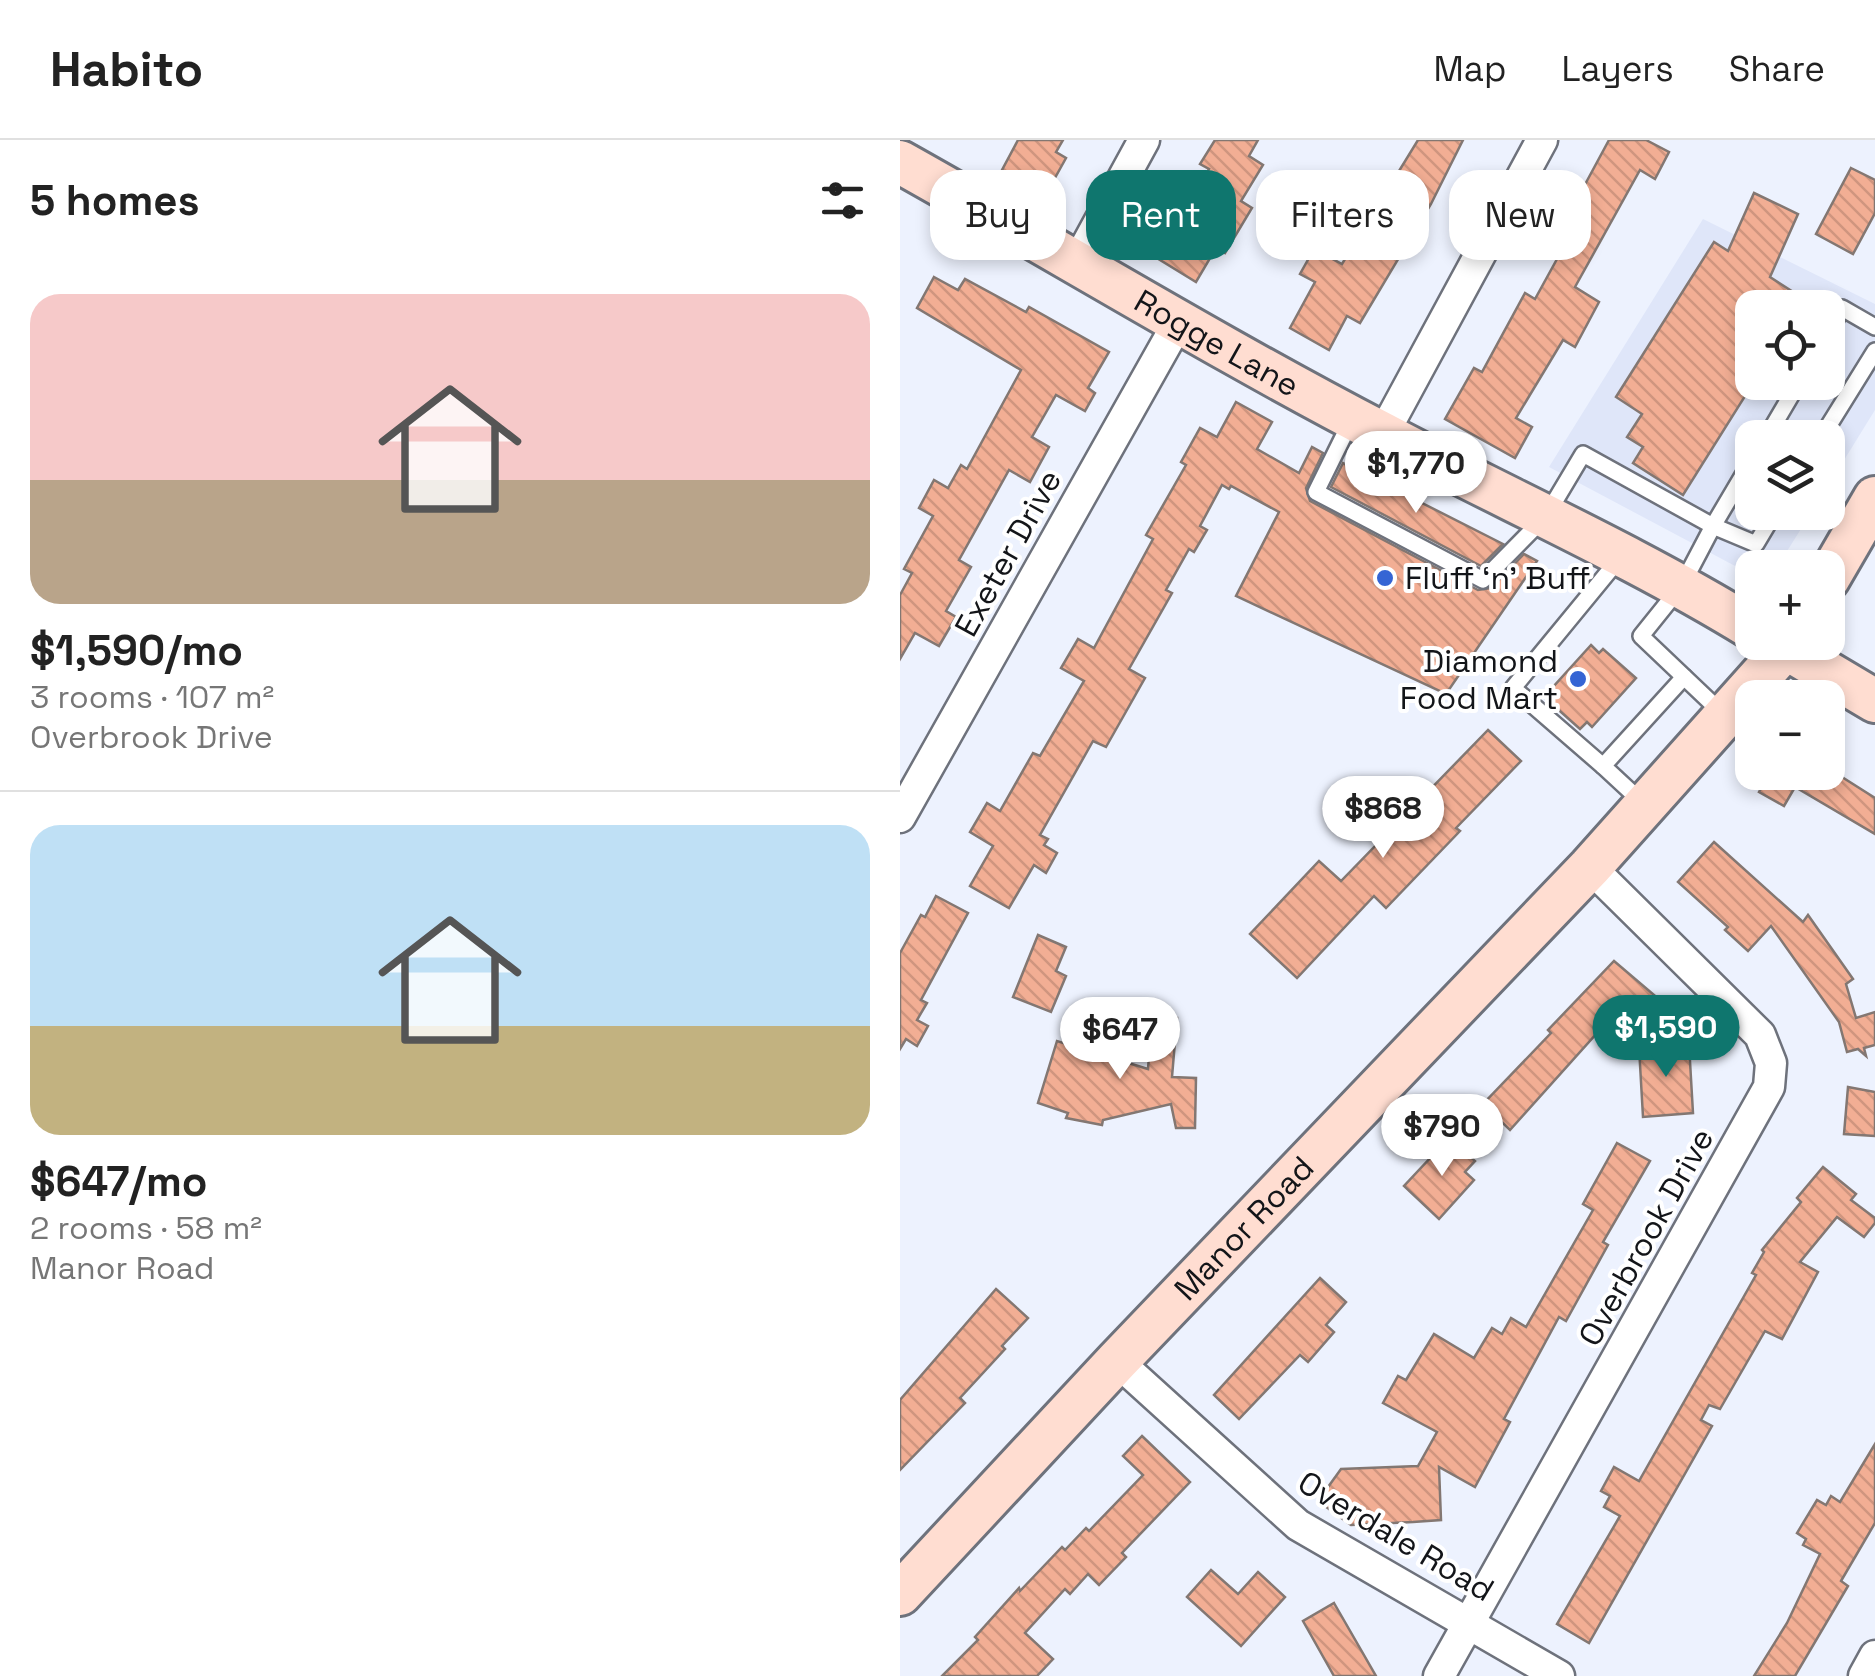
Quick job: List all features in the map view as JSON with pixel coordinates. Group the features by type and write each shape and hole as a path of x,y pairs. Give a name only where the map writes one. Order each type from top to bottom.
{"main road":[{"name":"Rogge Lane","path":"900,162 1078,261 1178,323 1368,426 1682,585 1735,617"},
{"path":"1845,550 1875,498"},
{"name":"Manor Road","path":"900,1594 1117,1361 1590,867 1726,716 1763,660"},
{"name":"Rogge Lane","path":"1807,660 1875,702"}],"street":[{"path":"1078,261 1144,140"},
{"path":"1368,426 1542,140"},
{"name":"Exeter Drive","path":"900,817 1178,323"},
{"name":"Overbrook Drive","path":"1439,1676 1765,1099 1771,1075 1767,1048 1760,1035 1590,867"},
{"name":"Overdale Road","path":"1117,1361 1298,1525 1560,1676"},
{"path":"1864,1676 1875,1656"}],"lane":[{"path":"1845,310 1875,326"},
{"path":"1833,420 1875,351"},
{"path":"1368,426 1316,492 1483,580 1546,516 1584,454 1713,526 1756,544 1764,530"},
{"path":"1726,716 1642,636 1682,585 1735,489"},
{"path":"1622,555 1513,688 1646,806"},
{"path":"1603,766 1684,678"}],"shaded area":[{"path":"1703,219 1875,304 1875,410 1845,459 1845,420 1735,420 1735,530 1800,530 1788,550 1735,550 1735,566 1549,467"}],"building":[{"path":"1018,140 1063,140 1056,152 1066,158 1059,170 1002,170"},
{"path":"1215,140 1258,140 1249,156 1263,165 1256,170 1241,201 1252,208 1236,235 1236,170 1208,170 1200,164"},
{"path":"1418,140 1463,140 1429,207 1429,170 1400,170"},
{"path":"1609,140 1646,140 1669,152 1655,179 1640,170 1591,258 1591,173"},
{"path":"1851,168 1875,180 1875,213 1853,254 1816,234"},
{"path":"1754,193 1798,214 1770,277 1790,290 1735,290 1735,400 1743,400 1683,495 1633,463 1643,447 1627,437 1642,414 1616,397 1714,242 1728,251"},
{"path":"1160,260 1209,260 1196,282"},
{"path":"1308,260 1335,260 1342,264 1344,260 1398,260 1360,323 1347,316 1329,350 1290,328 1315,282 1300,274"},
{"path":"1556,260 1590,260 1575,287 1599,302 1575,347 1563,340 1516,418 1532,427 1515,458 1445,419 1474,368 1482,372 1525,293 1535,299"},
{"path":"934,277 958,290 965,279 1026,312 1029,307 1109,352 1088,388 1095,393 1085,411 1056,395 1032,437 1049,447 1030,482 1009,470 959,560 971,567 946,611 956,617 939,646 915,633 900,659 900,595 912,573 904,569 933,516 919,508 934,480 948,488 961,465 967,469 1021,370 917,308"},
{"path":"1236,402 1272,422 1257,449 1299,473 1312,447 1323,453 1306,488 1310,501 1478,590 1491,588 1524,554 1537,561 1446,694 1236,596 1279,512 1222,485 1200,526 1207,530 1194,552 1189,549 1166,590 1172,593 1129,669 1145,678 1106,747 1093,741 1040,835 1048,839 1044,845 1057,853 1046,873 1034,865 1009,908 970,886 993,846 970,832 987,803 1000,811 1033,753 1040,756 1084,681 1061,668 1078,639 1094,648 1153,539 1146,535 1186,465 1181,462 1200,428 1217,437"},
{"path":"1343,463 1503,544 1481,566 1331,487"},
{"path":"1591,645 1599,653 1603,649 1636,678 1592,727 1587,722 1580,729 1544,697"},
{"path":"1488,730 1521,761 1386,908 1374,896 1297,978 1250,934 1319,861 1341,881"},
{"path":"1845,779 1875,798 1875,834 1800,790 1845,790"},
{"path":"1760,790 1793,790 1784,806"},
{"path":"1714,842 1803,922 1808,915 1853,979 1846,984 1856,1018 1875,1012 1875,1045 1864,1048 1866,1056 1858,1049 1847,1052 1839,1022 1771,926 1748,951 1725,930 1728,927 1678,882"},
{"path":"936,896 968,913 921,1000 927,1003 917,1020 928,1026 917,1046 906,1039 900,1049 900,953"},
{"path":"1038,935 1066,947 1056,971 1066,976 1051,1012 1013,997"},
{"path":"1614,961 1660,1000 1632,1029 1615,1013 1510,1130 1483,1104"},
{"path":"1152,1016 1177,1018 1172,1077 1196,1078 1195,1128 1176,1128 1171,1104 1103,1120 1102,1125 1066,1118 1068,1113 1038,1103 1057,1041 1148,1069"},
{"path":"1689,1044 1693,1113 1643,1117 1639,1047"},
{"path":"1848,1087 1875,1092 1875,1136 1844,1134"},
{"path":"1449,1138 1475,1161 1465,1172 1474,1180 1439,1219 1404,1186"},
{"path":"1617,1143 1650,1161 1603,1242 1608,1245 1566,1321 1559,1317 1504,1419 1510,1422 1475,1487 1439,1467 1441,1520 1351,1525 1318,1501 1341,1469 1418,1466 1437,1432 1383,1403 1398,1376 1406,1380 1434,1334 1474,1358 1492,1328 1502,1334 1511,1318 1526,1327 1593,1210 1583,1204"},
{"path":"1823,1167 1856,1194 1851,1200 1875,1218 1875,1223 1864,1237 1837,1217 1800,1262 1818,1272 1782,1339 1765,1331 1720,1409 1709,1405 1701,1420 1712,1426 1589,1643 1557,1624 1620,1516 1604,1507 1610,1496 1601,1491 1614,1467 1639,1481 1756,1275 1752,1273 1762,1250"},
{"path":"1320,1278 1346,1302 1326,1325 1334,1332 1308,1362 1300,1355 1239,1419 1214,1395"},
{"path":"996,1289 1028,1318 960,1398 965,1403 900,1470 900,1400"},
{"path":"1142,1436 1190,1482 1122,1553 1126,1557 1099,1585 1088,1574 1070,1594 1065,1589 1025,1633 1053,1659 1037,1676 942,1676 978,1640 975,1637 1019,1588 1020,1591 1062,1547 1065,1550 1086,1528 1089,1531 1143,1475 1123,1456"},
{"path":"1875,1444 1875,1523 1841,1581 1848,1586 1795,1676 1754,1676 1787,1623 1820,1554 1803,1545 1806,1539 1797,1533 1817,1500 1826,1505 1831,1496 1840,1502"},
{"path":"1211,1570 1238,1594 1258,1572 1285,1597 1241,1646 1187,1597"},
{"path":"1334,1603 1376,1676 1334,1676 1303,1621"}],"place":[{"name":"Fluff ‘n’ Buff","path":"1385,578"},
{"name":"Diamond Food Mart","path":"1578,679"}]}
